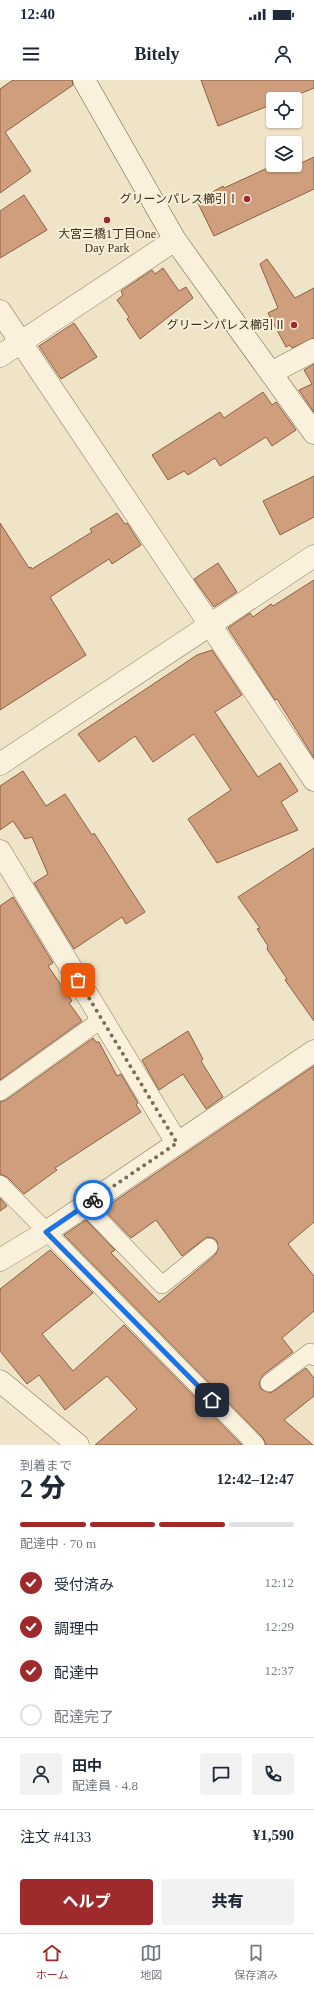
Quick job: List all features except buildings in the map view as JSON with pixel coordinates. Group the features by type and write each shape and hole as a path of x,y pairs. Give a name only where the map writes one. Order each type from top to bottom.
{"street":[{"path":"84,80 175,240 314,433"},
{"path":"0,356 175,240"},
{"path":"0,311 314,780"},
{"path":"271,373 314,350"},
{"path":"0,764 314,556"},
{"path":"0,851 177,1143"},
{"path":"0,1260 46,1232 314,1051"},
{"path":"0,1381 78,1445"}],"lane":[{"path":"0,1092 102,1019"},
{"path":"0,1184 256,1445"},
{"path":"85,1205 162,1285 209,1247"},
{"path":"269,1383 310,1352 314,1357"}],"way so far":[{"path":"78,980 177,1143 93,1200"}],"place":[{"name":"グリーンパレス櫛引Ⅰ","path":"247,199"},
{"name":"大宮三橋1丁目One Day Park","path":"107,220"},
{"name":"グリーンパレス櫛引Ⅱ","path":"294,325"}],"route":[{"path":"93,1200 46,1232 212,1400"}]}
